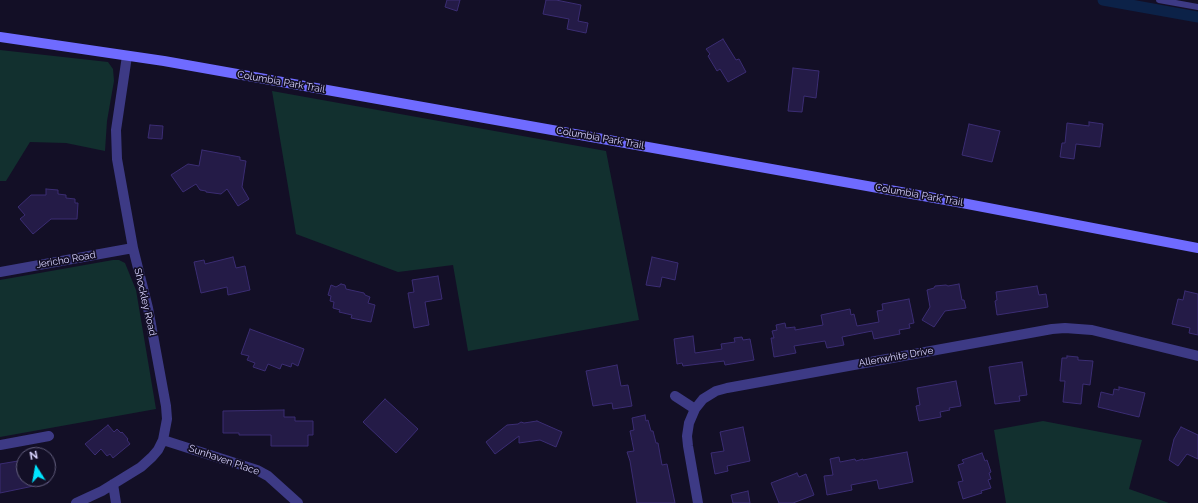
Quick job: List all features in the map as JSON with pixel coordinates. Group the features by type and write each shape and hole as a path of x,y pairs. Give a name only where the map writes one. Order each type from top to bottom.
{"main road":[{"name":"Columbia Park Trail","path":"0,37 127,56 949,201 1198,248"}],"street":[{"name":"Shockley Road","path":"76,503 90,498 141,467 152,457 158,450 163,440 168,419 148,308 133,248 115,145 117,115 127,56"},
{"name":"Jericho Road","path":"0,272 133,248"},
{"name":"Allenwhite Drive","path":"698,503 688,446 687,436 689,422 695,409 709,395 727,388 1052,329 1065,328 1092,330 1198,356"},
{"path":"675,396 695,409"},
{"path":"0,445 49,436"},
{"name":"Sunhaven Place","path":"163,440 257,470 272,479 298,503"},
{"path":"113,484 116,503"}],"lane":[{"path":"1160,0 1198,7"}],"green space":[{"path":"0,50 108,62 113,69 114,81 107,121 105,151 66,143 30,142 6,181 0,181"},
{"path":"272,91 606,151 639,320 468,351 453,265 398,272 296,234"},
{"path":"119,260 125,263 136,290 156,409 0,437 0,280"},
{"path":"1043,421 1142,440 1129,489 1169,503 1006,503 994,430"}],"building":[{"path":"447,0 460,0 457,11 445,7"},
{"path":"546,0 556,0 581,5 578,21 588,23 586,33 567,29 569,19 543,14"},
{"path":"723,39 736,60 739,59 746,72 728,82 720,69 717,71 708,56 710,54 706,49"},
{"path":"793,68 819,71 816,98 804,96 802,112 788,111"},
{"path":"1089,122 1103,124 1100,147 1076,144 1074,159 1060,157 1062,143 1065,143 1067,123 1089,126"},
{"path":"969,124 1000,131 992,162 962,155"},
{"path":"150,125 163,126 162,139 148,138"},
{"path":"202,150 240,157 240,160 246,161 242,187 249,199 238,206 227,189 221,194 206,192 200,190 196,184 183,192 171,175 188,164 199,166"},
{"path":"46,189 58,190 58,194 66,195 66,198 75,199 75,203 78,203 77,219 51,219 33,234 20,219 25,215 18,207 31,195 46,195"},
{"path":"233,257 236,268 245,266 250,290 228,295 227,287 201,293 194,262 204,260 205,264"},
{"path":"652,257 678,263 675,280 662,277 660,287 646,285"},
{"path":"438,276 442,299 425,302 429,325 414,328 408,293 414,292 412,280"},
{"path":"341,284 345,285 346,289 364,293 370,297 368,303 375,305 371,322 351,318 352,315 339,312 340,310 333,308 334,302 330,301 331,296 328,295 331,285 336,287"},
{"path":"959,284 962,300 964,300 966,308 945,311 934,327 922,320 930,307 927,290 934,288 935,286"},
{"path":"1037,286 1039,295 1046,294 1048,307 997,315 995,301 997,300 996,292"},
{"path":"1185,291 1198,294 1198,335 1189,333 1190,328 1172,324 1178,299 1183,300"},
{"path":"909,299 914,323 909,324 910,328 899,330 900,334 874,339 872,331 842,337 844,345 827,348 825,341 794,346 796,353 774,357 771,338 774,338 772,331 777,330 776,325 785,323 786,328 795,327 795,330 823,325 821,315 850,309 851,315 854,314 857,326 879,322 877,311 883,310 882,304"},
{"path":"250,329 304,349 298,366 292,363 291,367 282,364 280,369 268,364 265,371 253,367 255,363 247,360 249,356 241,354"},
{"path":"693,336 695,353 722,349 721,344 735,342 734,338 742,337 743,340 750,339 754,360 725,365 724,361 683,366 682,363 677,364 674,339"},
{"path":"1067,356 1078,357 1078,360 1093,361 1090,385 1083,384 1081,404 1063,402 1065,381 1060,381 1062,358 1067,358"},
{"path":"1022,362 1027,395 1019,396 1020,401 995,404 989,367"},
{"path":"617,365 621,386 628,385 632,406 613,409 612,403 593,406 586,371"},
{"path":"956,381 961,406 949,408 950,410 940,412 941,417 919,421 916,406 920,405 917,388"},
{"path":"1119,387 1145,393 1139,417 1098,407 1101,392 1113,395 1114,389 1119,390"},
{"path":"385,399 418,429 396,453 363,422"},
{"path":"284,410 284,417 295,417 295,421 313,421 313,435 308,435 308,446 271,446 271,435 239,435 239,433 223,433 223,411"},
{"path":"645,415 651,431 653,431 656,443 658,443 662,465 667,464 675,503 637,503 630,461 627,452 634,451 630,431 634,430 632,418"},
{"path":"537,421 562,432 556,447 540,440 519,443 519,436 495,454 486,442 507,425"},
{"path":"108,425 114,432 117,429 121,433 122,432 130,444 113,458 110,454 107,456 101,449 95,455 85,444"},
{"path":"743,427 750,461 727,466 728,471 715,474 711,453 724,451 720,432"},
{"path":"1181,427 1198,435 1198,459 1187,454 1178,466 1169,460 1174,439"},
{"path":"907,452 913,482 879,489 877,480 851,485 852,490 827,495 824,476 833,475 830,459 839,457 840,462 855,459 856,461"},
{"path":"982,453 985,461 987,460 991,472 989,473 991,479 988,480 991,488 981,491 982,493 963,499 958,482 963,481 958,465 964,463 962,460"},
{"path":"16,461 16,487 29,487 0,493 0,464"},
{"path":"797,473 799,477 806,474 814,495 793,503 779,503 771,483"},
{"path":"748,491 750,503 733,503 731,495"}],"waterway":[{"path":"1103,0 1198,17"}]}
